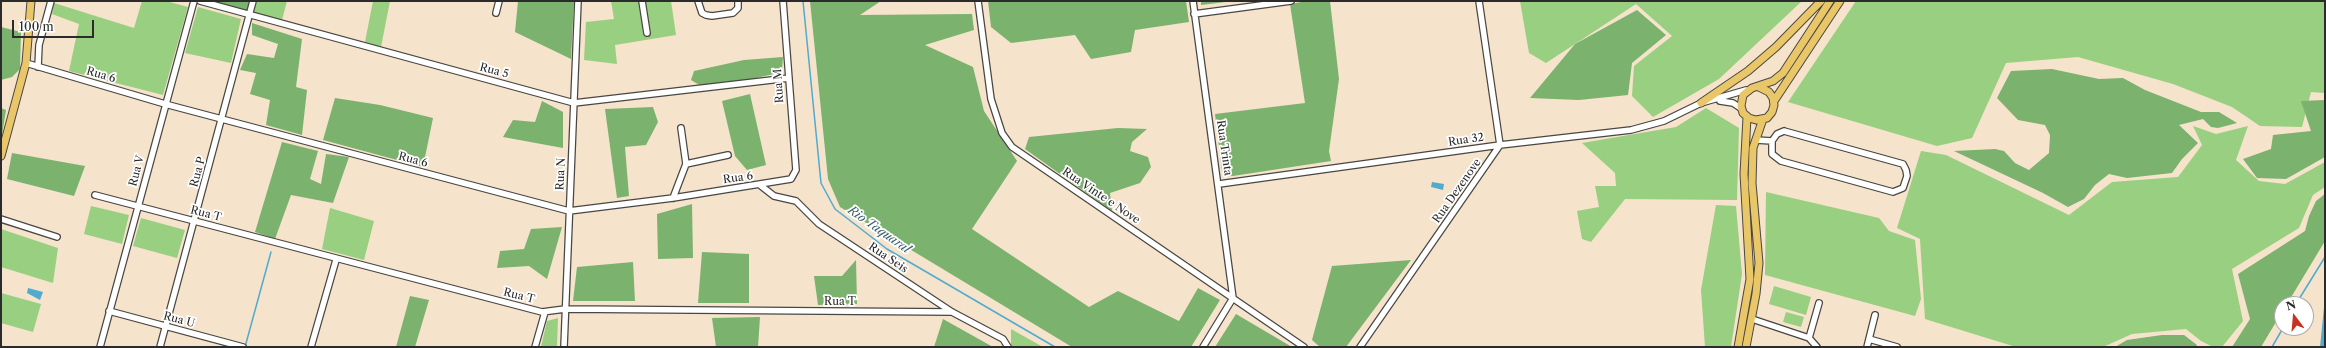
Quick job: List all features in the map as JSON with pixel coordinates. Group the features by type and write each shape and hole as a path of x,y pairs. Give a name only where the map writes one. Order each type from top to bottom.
{"main road":[{"path":"1,156 26,63 31,1"},
{"path":"1701,103 1748,71 1776,47 1821,1"},
{"path":"1738,347 1750,279 1750,248 1744,181 1746,116 1742,109 1742,98 1755,87 1773,81 1783,73 1830,1"},
{"path":"1746,116 1756,120 1763,119 1772,112 1774,101 1840,1"},
{"path":"1755,87 1769,92 1774,101"},
{"path":"1746,347 1752,319 1759,263 1752,172 1756,140 1763,119"}],"street":[{"path":"38,67 39,45 51,1"},
{"name":"Rua V","path":"100,347 194,1"},
{"name":"Rua 5","path":"200,1 249,16 574,102 789,78"},
{"name":"Rua P","path":"160,347 254,1"},
{"path":"496,13 499,1"},
{"name":"Rua N","path":"564,347 578,1"},
{"path":"642,1 647,33"},
{"path":"698,1 702,13 706,16 712,16 733,13 738,8 738,1"},
{"name":"Rua M","path":"783,1 796,170"},
{"name":"Rua Vinte e Nove","path":"978,1 991,99 999,125 1007,141 1027,158 1304,347"},
{"name":"Rua Trinta","path":"1193,1 1219,184 1233,298"},
{"path":"1194,14 1291,1"},
{"path":"1479,1 1500,145"},
{"name":"Rua 6","path":"26,63 165,104 569,211 673,198 788,180 793,176 796,170"},
{"name":"Rua 32","path":"1219,184 1500,145 1631,130 1664,120 1701,103 1712,101 1755,87"},
{"name":"Rua 32","path":"1712,101 1724,101 1742,109"},
{"path":"673,198 686,164 680,128"},
{"path":"1780,132 1790,132 1902,164 1906,170 1907,176 1903,188 1893,192 1780,161 1772,154 1772,142 1780,132"},
{"path":"1756,140 1772,142"},
{"name":"Rua Dezenove","path":"1360,347 1500,145"},
{"path":"686,164 728,155"},
{"name":"Rua Seis","path":"760,185 774,196 796,201 819,224 952,312 1003,340 1008,347"},
{"name":"Rua T","path":"95,195 336,260 545,312 565,309 952,312"},
{"path":"1,219 57,237"},
{"path":"311,347 336,260"},
{"path":"1203,347 1233,298"},
{"path":"1808,338 1819,303"},
{"name":"Rua U","path":"109,311 243,347"},
{"path":"535,347 545,312"},
{"path":"1867,347 1875,315"},
{"path":"1752,319 1808,338 1817,347"},
{"path":"1869,339 1897,347"}],"green space":[{"path":"142,1 166,1 188,7 163,95 69,71 79,24 52,14 54,3 134,28"},
{"path":"216,1 250,1 246,14 217,4"},
{"path":"256,1 287,1 282,20 253,14"},
{"path":"373,1 390,1 381,47 365,42"},
{"path":"518,1 574,1 571,59 515,32"},
{"path":"611,1 671,1 676,35 615,45 617,64 584,60 586,22 614,19"},
{"path":"810,1 881,1 860,15 972,14 974,30 925,45 973,67 984,111 1017,161 972,229 1089,307 1118,291 1179,321 1198,288 1220,300 1191,347 1072,347 840,207 828,179"},
{"path":"988,1 1186,1 1189,22 1135,30 1131,52 1091,59 1075,35 1011,43 991,27"},
{"path":"1201,1 1234,1 1201,5"},
{"path":"1307,1 1330,1 1339,79 1329,151 1331,161 1233,176 1225,175 1222,171 1215,114 1305,103 1290,4"},
{"path":"1520,1 1802,1 1719,79 1653,117 1632,96 1634,66 1672,36 1636,4 1546,63 1529,53"},
{"path":"1856,1 2322,1 2325,2 2325,93 2311,92 2302,127 2260,126 2232,107 2173,84 2078,57 2006,63 1972,138 1937,146 1788,102"},
{"path":"198,7 241,19 231,63 185,53"},
{"path":"1637,10 1666,35 1632,63 1628,95 1579,100 1530,98 1575,44"},
{"path":"252,23 302,39 296,87 307,90 302,135 266,125 270,100 250,94 256,73 240,70 247,54 274,58 278,44 252,35"},
{"path":"1,27 21,32 20,69 12,77 1,80"},
{"path":"783,57 782,70 778,73 743,81 722,82 701,86 691,80 694,71 744,60"},
{"path":"2052,69 2099,79 2123,78 2145,90 2201,112 2219,112 2237,123 2218,128 2211,127 2203,119 2179,125 2198,143 2182,159 2172,173 2127,178 2109,174 2095,185 2084,199 2068,207 2043,193 1954,151 1995,149 2004,151 2015,163 2029,170 2049,153 2050,135 2045,125 2018,120 1997,98 2011,71"},
{"path":"750,94 766,165 747,170 735,156 722,101"},
{"path":"335,98 380,105 433,118 423,167 323,140"},
{"path":"2325,100 2325,157 2286,179 2257,178 2243,159 2271,149 2273,135 2311,131 2301,101"},
{"path":"542,101 563,112 563,148 503,137 513,120 535,122"},
{"path":"653,107 658,122 646,145 625,147 629,196 617,198 605,109"},
{"path":"1,108 6,110 2,135 1,134"},
{"path":"1706,108 1739,128 1737,200 1625,199 1591,242 1582,239 1577,211 1599,207 1595,186 1616,186 1615,173 1582,143 1676,127"},
{"path":"2193,126 2216,134 2248,126 2236,160 2259,181 2285,184 2325,162 2325,187 2313,195 2299,228 2232,269 2243,321 2222,347 2213,347 2201,341 2186,329 2132,334 2103,347 2016,347 1925,319 1920,239 1897,228 1921,151 1946,155 2069,215 2112,182 2178,177 2202,145"},
{"path":"1118,128 1147,129 1132,142 1130,151 1148,157 1151,167 1140,183 1110,193 1112,211 1025,149 1029,137"},
{"path":"282,142 318,151 310,179 321,184 326,154 349,157 333,203 291,195 275,239 255,232"},
{"path":"12,153 85,166 74,196 7,179"},
{"path":"1766,192 1879,218 1889,231 1915,240 1921,299 1915,316 1765,275"},
{"path":"2325,194 2325,241 2292,296 2274,296 2274,325 2261,347 2232,347 2250,319 2238,274 2305,231 2309,216 2316,201"},
{"path":"692,204 693,258 658,259 657,214"},
{"path":"1716,205 1736,206 1742,274 1731,347 1705,347 1701,290"},
{"path":"91,206 129,215 122,244 84,234"},
{"path":"330,208 374,221 364,260 322,249"},
{"path":"141,218 185,230 177,258 133,246"},
{"path":"562,227 547,279 529,266 497,268 500,251 524,249 531,229"},
{"path":"1,229 58,248 53,283 1,267"},
{"path":"702,252 749,254 749,303 698,303"},
{"path":"856,260 857,304 818,305 814,276 842,276"},
{"path":"1411,260 1346,347 1320,347 1312,340 1332,266"},
{"path":"633,262 635,301 573,301 577,267"},
{"path":"1774,286 1811,297 1806,315 1769,304"},
{"path":"1,293 41,304 33,332 1,323"},
{"path":"410,296 429,300 415,347 396,347"},
{"path":"1786,312 1804,317 1801,327 1783,322"},
{"path":"1236,314 1292,347 1215,347"},
{"path":"760,317 758,347 716,347 712,318"},
{"path":"558,318 557,347 541,347 547,321"},
{"path":"943,319 993,347 934,347"},
{"path":"1011,329 1043,347 1011,347"},
{"path":"2162,335 2184,335 2197,345 2196,347 2115,347 2127,340"}],"water":[{"path":"1432,182 1444,184 1443,190 1431,187"},
{"path":"28,288 43,292 40,300 27,293"},
{"path":"2325,305 2325,347 2320,347 2324,307"}],"waterway":[{"name":"Rio Taquaral","path":"803,1 821,183 835,209 887,249 1055,347"},
{"path":"245,347 271,252"},
{"path":"2301,296 2325,257"},
{"path":"2272,347 2278,336"}]}
